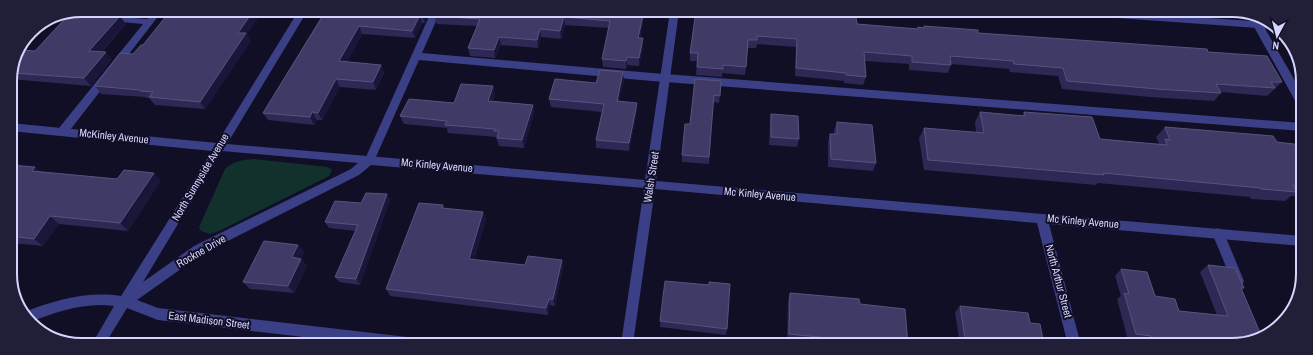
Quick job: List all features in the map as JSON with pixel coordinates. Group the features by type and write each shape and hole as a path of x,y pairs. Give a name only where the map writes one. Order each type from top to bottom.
{"street":[{"path":"93,17 150,22"},
{"path":"63,131 154,17"},
{"name":"North Sunnyside Avenue","path":"102,338 218,147 300,17"},
{"path":"370,159 434,17"},
{"name":"Walsh Street","path":"628,338 674,17"},
{"path":"1145,17 1262,25"},
{"path":"1258,25 1296,92"},
{"path":"416,56 665,78 1296,127"},
{"name":"McKinley Avenue","path":"17,128 218,147"},
{"name":"Mc Kinley Avenue","path":"218,147 1296,240"},
{"name":"Rockne Drive","path":"124,302 198,250 355,172 370,159"},
{"name":"North Arthur Street","path":"1042,218 1073,338"},
{"path":"1218,233 1243,294"},
{"path":"32,315 67,303 94,299 124,302"},
{"name":"East Madison Street","path":"124,302 158,314 307,338"}],"green space":[{"path":"253,159 328,167 332,170 329,176 219,231 210,234 201,231 199,227 225,169 238,161"}],"building":[{"path":"81,17 119,17 89,51 106,52 84,78 18,73 19,65 25,50 35,51 64,19"},
{"path":"165,17 249,17 238,33 246,33 200,102 149,97 153,92 140,90 95,86 120,53 133,54 141,45 143,45"},
{"path":"322,17 419,17 412,31 359,26 339,61 381,65 373,82 336,79 318,113 312,112 310,117 263,113"},
{"path":"449,17 564,17 560,31 540,29 537,40 499,37 494,50 468,48 480,19"},
{"path":"564,17 643,17 638,38 643,38 639,58 627,57 626,61 602,59 610,21"},
{"path":"695,17 856,17 857,24 918,29 918,27 924,28 924,26 978,30 978,33 1207,49 1208,52 1267,56 1282,82 1271,82 1275,88 1216,84 1221,93 1157,89 1067,81 1063,68 1014,64 1013,61 950,56 951,65 912,62 912,56 864,52 866,77 846,75 846,73 796,68 797,39 757,36 757,40 748,40 746,67 723,65 723,69 697,67 698,53 690,53"},
{"path":"600,70 623,72 617,101 637,103 629,143 596,140 604,104 549,99 555,79 596,83"},
{"path":"695,79 721,81 720,96 714,95 709,157 682,155 685,124 690,124"},
{"path":"461,84 493,86 488,101 533,105 522,140 497,138 499,131 494,131 495,129 445,125 447,121 400,116 409,99 454,103"},
{"path":"980,112 1025,116 1024,112 1092,117 1100,139 1167,145 1165,139 1170,140 1165,127 1273,136 1277,142 1296,144 1296,185 1293,185 1296,192 1103,173 1104,175 928,160 924,128 984,133"},
{"path":"771,114 798,116 799,139 771,137"},
{"path":"837,122 872,125 876,163 831,159 830,134 837,134"},
{"path":"17,166 35,167 32,171 117,179 124,170 154,173 120,223 50,216 34,239 17,237"},
{"path":"366,193 387,194 356,279 335,277 358,225 325,222 335,201 361,203"},
{"path":"419,203 443,205 442,208 483,212 469,259 525,265 528,256 562,260 553,299 549,299 546,308 386,289"},
{"path":"264,241 298,245 292,257 301,259 288,286 243,282"},
{"path":"1208,265 1235,268 1244,288 1241,288 1259,331 1244,337 1236,338 1151,338 1151,336 1136,334 1124,293 1129,294 1121,269 1147,272 1155,296 1175,299 1179,311 1228,316"},
{"path":"665,281 709,285 709,282 730,284 727,329 660,321"},
{"path":"790,293 859,299 860,304 905,309 907,338 828,338 789,334"},
{"path":"960,306 1028,313 1030,323 1040,324 1043,338 965,338"}]}
